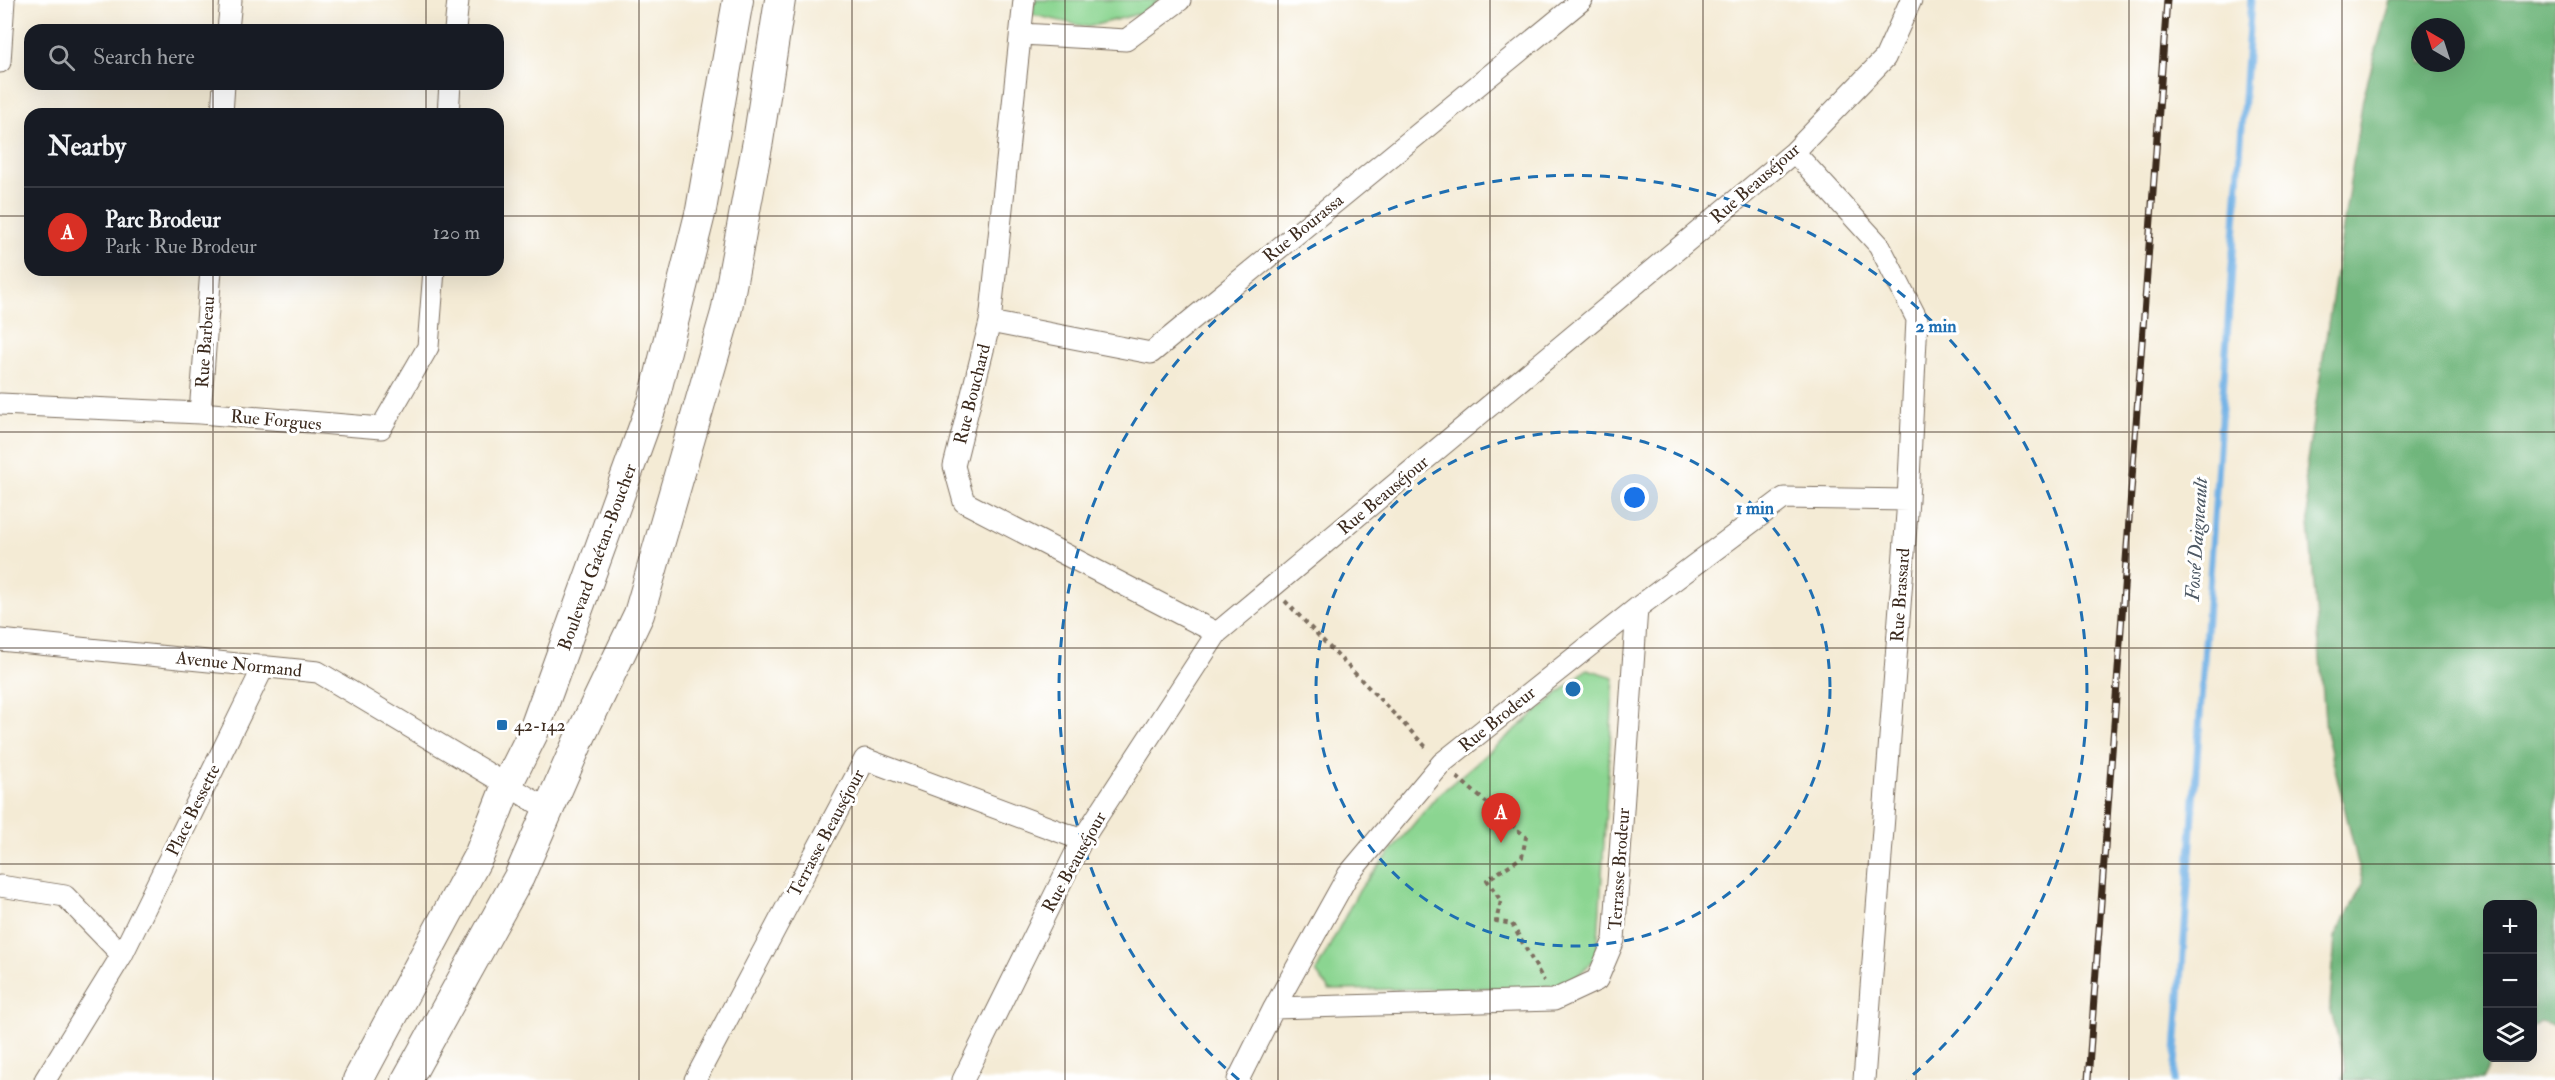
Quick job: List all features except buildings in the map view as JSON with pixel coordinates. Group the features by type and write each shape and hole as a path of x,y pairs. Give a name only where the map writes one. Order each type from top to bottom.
{"main road":[{"name":"Boulevard Gaétan-Boucher","path":"358,1080 480,853 507,785 533,733 654,399 701,210 738,0"},
{"path":"407,1080 519,877 639,614 726,313 758,141 780,0"}],"street":[{"path":"0,62 4,0"},
{"path":"229,24 231,0"},
{"path":"456,24 458,0"},
{"name":"Rue Bouchard","path":"1024,0 990,322 954,466 963,502 1217,633"},
{"path":"1022,34 1126,40 1180,0"},
{"name":"Rue Bourassa","path":"990,322 1151,353 1582,0"},
{"name":"Rue Beauséjour","path":"963,1080 1082,840 1217,633 1794,152 1886,58 1911,0"},
{"path":"222,108 224,90"},
{"path":"448,108 450,90"},
{"name":"Rue Brassard","path":"1794,152 1879,245 1917,319 1908,500 1864,1080"},
{"name":"Rue Barbeau","path":"200,413 210,276"},
{"name":"Rue Forgues","path":"0,404 200,413 381,428 428,347 434,276"},
{"name":"Rue Brodeur","path":"1238,1080 1274,1008 1348,875 1442,763 1637,608 1784,498 1908,500"},
{"name":"Terrasse Brodeur","path":"1274,1008 1554,1000 1598,980 1614,940 1637,608"},
{"name":"Avenue Normand","path":"0,640 318,672 549,810"},
{"name":"Place Bessette","path":"45,1080 122,955 264,666"},
{"name":"Terrasse Beauséjour","path":"695,1080 865,759 1082,840"},
{"path":"0,886 65,896 122,955"}],"path":[{"path":"1272,588 1442,763 1526,837 1522,857 1487,880 1501,901 1496,921 1512,924 1554,1000"}],"green space":[{"path":"1034,0 1159,0 1142,13 1088,27 1033,15"},
{"path":"2390,0 2555,0 2555,1026 2540,1022 2537,1025 2537,900 2483,900 2483,1062 2491,1062 2481,1080 2342,1080 2346,1071 2330,1006 2335,937 2363,884 2326,732 2305,474 2363,98"},
{"path":"1587,669 1614,677 1597,957 1566,987 1329,990 1316,972 1359,890 1436,797"}],"waterway":[{"name":"Fossé Daigneault","path":"2174,1080 2251,0"}],"railway":[{"path":"2088,1080 2167,0"}],"place":[{"name":"42-142","path":"502,725"},
{"name":"Parc Brodeur","path":"1501,843"}]}
